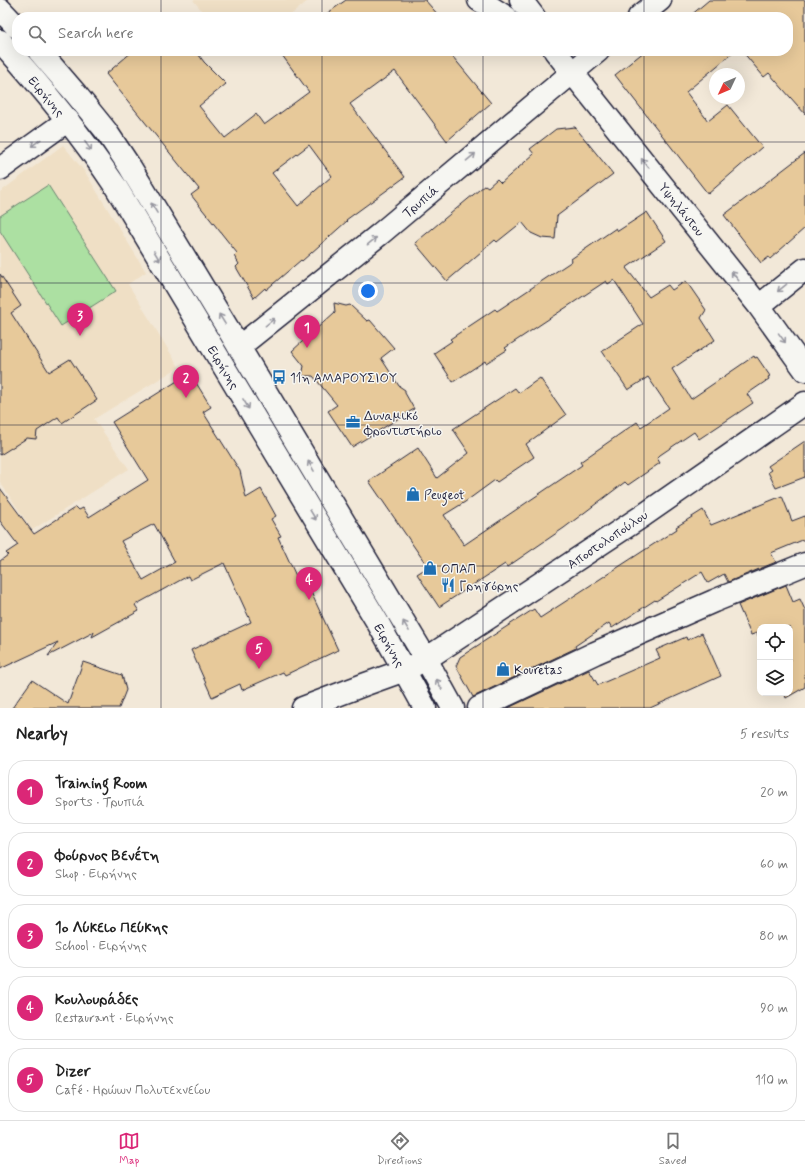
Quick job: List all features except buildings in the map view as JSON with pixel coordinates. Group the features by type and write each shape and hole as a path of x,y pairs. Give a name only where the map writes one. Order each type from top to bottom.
{"street":[{"path":"480,0 498,12"},
{"path":"521,0 530,12"},
{"path":"645,12 660,0"},
{"path":"0,9 12,22"},
{"name":"Ειρήνης","path":"0,41 12,55"},
{"name":"Ειρήνης","path":"13,56 68,120 89,147 116,187 405,670 425,708"},
{"name":"Ειρήνης","path":"43,56 106,131 130,168 240,347 426,659 453,708"},
{"name":"Υψηλάντου","path":"559,56 760,306 805,370"},
{"name":"Τρυπιά","path":"240,347 380,234 592,56"},
{"path":"0,169 68,120"},
{"path":"760,306 805,269"},
{"name":"Αποστολοπούλου","path":"303,708 405,670 426,659 644,515 805,403"},
{"path":"479,708 595,653 714,601 805,564"}],"shaded area":[{"path":"193,0 309,0 294,12 203,12"},
{"path":"63,145 85,172 146,272 128,284 179,367 94,419 129,469 32,530 0,482 0,192"}],"green space":[{"path":"48,185 116,291 61,326 0,231 0,216"}],"place":[{"name":"1ο Λύκειο Πεύκης","path":"80,336"},
{"name":"Training Room","path":"307,348"},
{"name":"11η ΑΜΑΡΟΥΣΙΟΥ","path":"279,377"},
{"name":"Φούρνος Βενέτη","path":"186,398"},
{"name":"Δυναμικό Φροντιστήριο","path":"353,422"},
{"name":"Peugeot","path":"413,494"},
{"name":"ΟΠΑΠ","path":"430,568"},
{"name":"Γρηγόρης","path":"448,585"},
{"name":"Κουλουράδες","path":"309,600"},
{"name":"Dizer","path":"259,669"},
{"name":"Kouretas","path":"503,669"}]}
